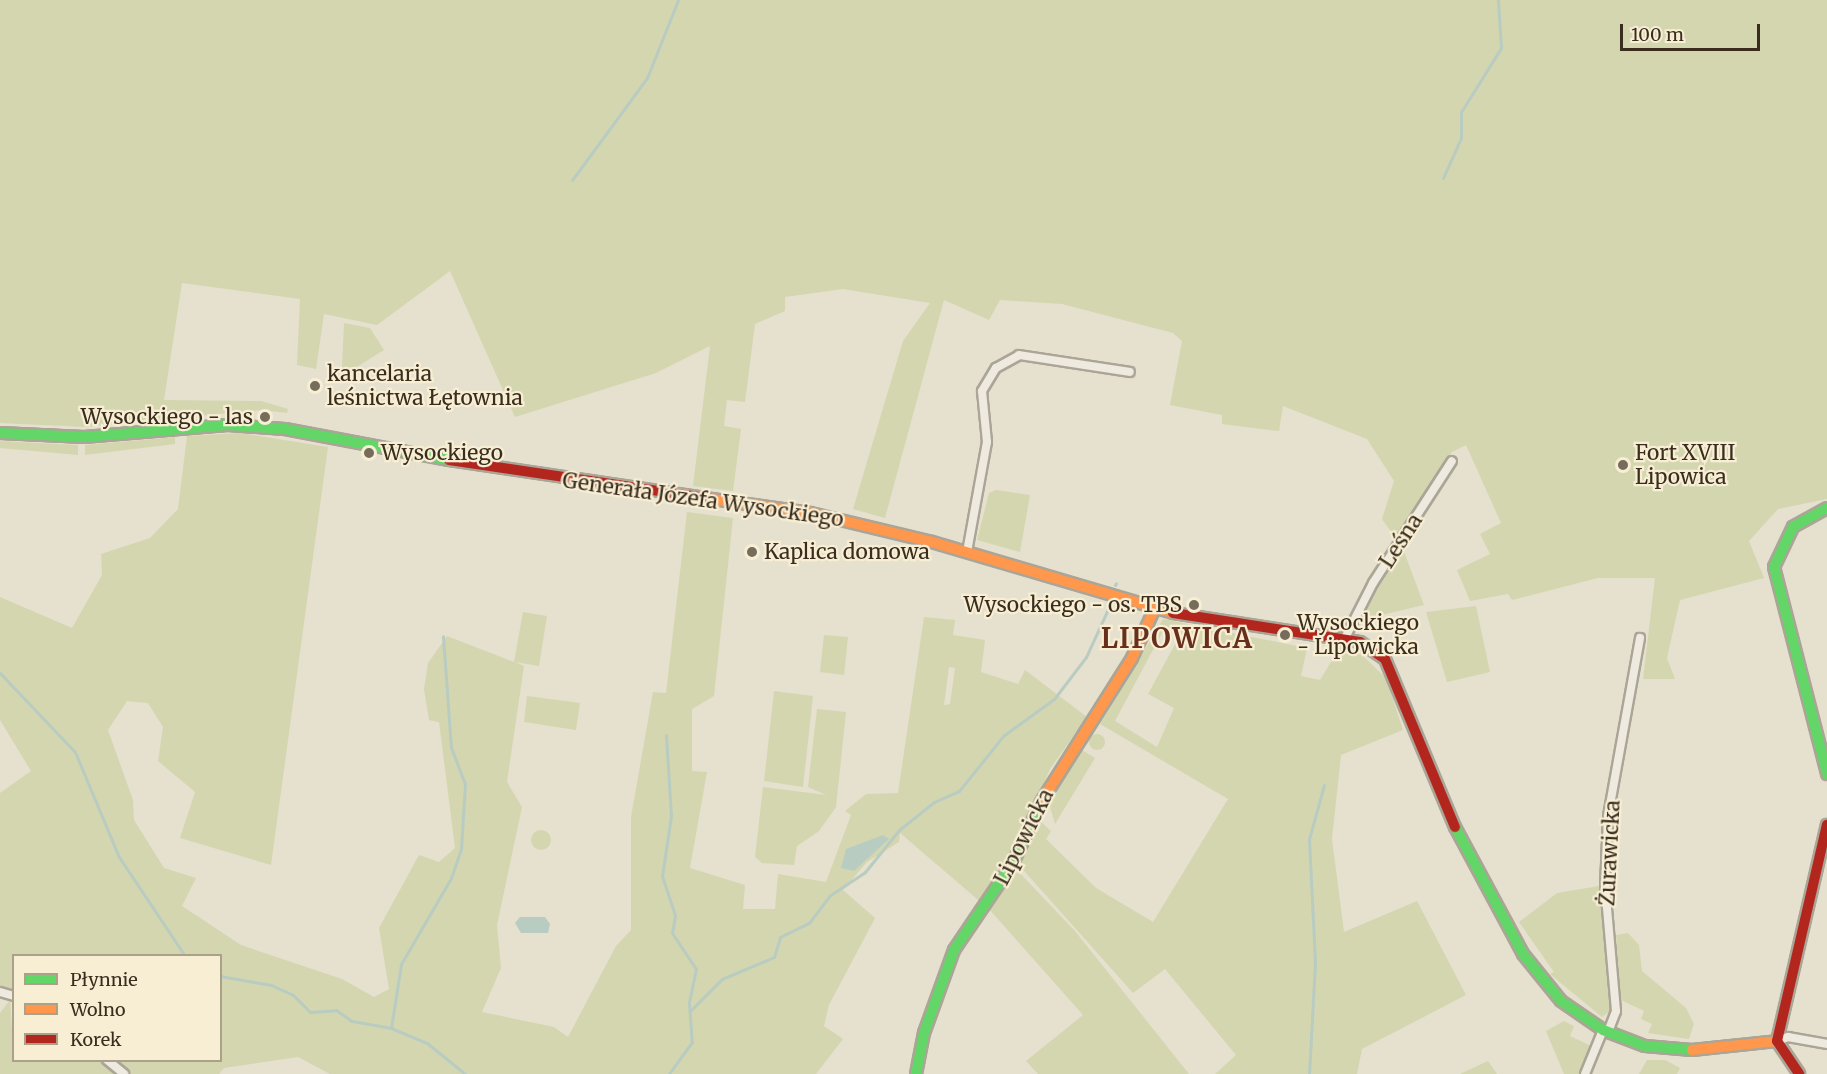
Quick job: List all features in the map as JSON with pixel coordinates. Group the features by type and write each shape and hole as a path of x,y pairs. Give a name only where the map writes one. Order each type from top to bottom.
{"street":[{"path":"967,552 987,442 982,391 996,368 1018,355 1130,372"},
{"name":"Generała Józefa Wysockiego","path":"0,433 84,437 228,425 275,428 496,469 811,513 967,552 1155,608 1345,638 1373,649 1394,674 1452,828 1523,954 1561,1001 1605,1031 1671,1050 1777,1041"},
{"name":"Leśna","path":"1345,638 1352,622 1452,461"},
{"path":"1827,507 1793,527 1774,567 1827,774"},
{"name":"Lipowicka","path":"916,1074 924,1033 954,950 1013,863 1044,796 1132,658 1155,608"},
{"name":"Żurawicka","path":"1585,1074 1616,1011 1605,886 1608,816 1640,638"},
{"path":"1799,1074 1777,1041 1827,825"},
{"path":"1777,1041 1788,1037 1827,1044"},
{"path":"109,1062 124,1074"}],"green space":[{"path":"0,0 1827,0 1827,499 1778,509 1749,541 1764,578 1680,600 1667,658 1675,679 1643,679 1655,578 1598,578 1512,600 1508,594 1470,601 1457,570 1490,554 1480,534 1501,523 1466,445 1452,452 1397,540 1382,519 1394,481 1367,439 1283,406 1279,431 1222,424 1222,415 1170,405 1182,341 1173,333 1062,304 1000,300 989,320 944,300 885,518 853,509 903,341 930,303 843,289 785,297 785,311 755,324 745,402 727,400 724,426 741,429 733,491 693,486 710,346 656,373 515,417 450,271 377,325 324,314 316,369 297,365 300,299 182,283 164,400 261,401 288,409 287,413 262,410 85,427 0,423"},
{"path":"344,323 370,328 384,350 347,373 342,368"},
{"path":"240,433 328,447 271,865 180,838 195,792 158,761 163,727 148,703 127,701 108,730 133,800 134,820 164,868 196,878 182,906 241,945 342,979 374,997 389,989 379,928 419,855 439,862 455,848 439,722 429,720 424,689 428,663 447,636 514,662 523,612 547,616 539,666 515,662 524,666 507,782 522,807 497,925 501,968 482,1012 554,1027 568,1037 616,946 631,930 631,817 653,692 666,693 687,512 733,518 714,696 692,709 692,771 707,772 690,868 745,885 743,909 775,909 778,874 826,882 851,815 845,811 866,794 898,793 924,617 955,620 953,635 985,640 981,672 1018,684 1025,670 1087,717 1050,769 1010,861 984,905 900,833 899,842 867,862 843,890 875,918 829,1005 824,1026 843,1039 816,1074 330,1074 298,1057 224,1068 219,1074 129,1074 113,1062 222,1062 222,954 12,954 12,993 0,989 0,793 31,771 0,720 0,597 72,628 102,575 101,554 150,538 178,509 187,436","holes":["949,667 955,668 950,704 944,705"]},
{"path":"175,437 175,444 85,455 85,445"},
{"path":"0,441 78,445 78,455 0,448"},
{"path":"996,490 1030,495 1020,552 977,540 989,493"},
{"path":"1403,549 1424,605 1360,620 1363,610"},
{"path":"1476,606 1490,672 1447,682 1426,612"},
{"path":"1163,619 1307,648 1301,676 1320,680 1340,647 1362,655 1386,678 1403,730 1341,755 1332,839 1344,932 1417,901 1466,995 1362,1049 1357,1074 1215,1074 1236,1055 1165,969 1133,993 1017,863 1038,819 1051,831 1046,839 1096,888 1153,922 1228,799 1100,724","holes":["1163,631 1179,637 1148,694 1174,708 1157,747 1115,721"]},
{"path":"824,635 848,637 844,675 820,672"},
{"path":"774,691 813,696 803,787 764,781"},
{"path":"527,696 580,703 576,730 524,722"},
{"path":"817,709 846,712 836,807 819,831 797,846 794,865 762,863 755,857 763,787 826,795 808,787"},
{"path":"1097,734 1103,736 1105,742 1103,748 1097,750 1091,748 1089,742 1091,736"},
{"path":"1082,750 1095,758 1055,824 1048,800"},
{"path":"541,830 548,833 551,840 548,847 541,850 534,847 531,840 534,833"},
{"path":"1015,868 1075,931 1189,1074 1038,1074 1026,1061 1083,1015 989,909"},
{"path":"1599,886 1612,1010 1602,1017 1550,974 1554,972 1519,922 1557,893"},
{"path":"1628,933 1639,945 1642,971 1686,1008 1694,1024 1689,1039 1648,1033 1652,1024 1641,1019 1644,1011 1621,1000 1616,935"},
{"path":"10,1000 12,1062 102,1062 118,1074 0,1074 0,1013"},
{"path":"1564,1021 1574,1026 1570,1036 1591,1046 1579,1074 1564,1074 1546,1031"},
{"path":"1647,1060 1665,1060 1680,1068 1677,1074 1639,1074"},
{"path":"1488,1061 1497,1074 1460,1074"}],"shaded area":[{"path":"883,835 889,839 854,871 841,868 846,849"},
{"path":"520,917 545,917 550,924 548,933 521,933 515,923"}],"waterway":[{"path":"572,180 647,78 678,0"},
{"path":"1443,178 1461,138 1461,112 1501,48 1498,0"},
{"path":"690,1011 722,979 774,957 780,937 809,923 829,896 865,872 899,830 934,802 959,791 1003,736 1054,699 1086,657 1108,609"},
{"path":"391,1028 401,964 451,878 461,849 465,784 451,748 443,636"},
{"path":"0,673 75,752 119,857 184,954"},
{"path":"666,735 671,816 662,876 675,915 672,933 696,969 689,1003 692,1042 669,1074"},
{"path":"1309,1074 1315,962 1309,839 1324,785"},
{"path":"222,976 271,985 293,995 310,1012 336,1010 352,1021 391,1028 427,1043 465,1074"}],"traffic: fast":[{"path":"0,433 84,437 228,425 285,429 449,460"},
{"path":"1827,508 1793,527 1774,567 1827,774"},
{"path":"916,1074 924,1033 954,950 1013,863 1041,802"},
{"path":"1455,827 1523,954 1561,1001 1603,1030 1645,1046 1692,1050"}],"traffic: slow":[{"path":"712,499 811,513 932,542 1173,613"},
{"path":"1041,802 1132,658 1155,608"},
{"path":"1692,1050 1777,1041"}],"traffic: jam":[{"path":"449,460 712,499"},
{"path":"1173,613 1360,642 1385,659 1455,827"},
{"path":"1777,1041 1827,825"},
{"path":"1777,1041 1799,1074"}],"place":[{"name":"kancelaria leśnictwa Łętownia","path":"315,386"},
{"name":"Wysockiego - las","path":"265,417"},
{"name":"Wysockiego","path":"369,453"},
{"name":"Fort XVIII Lipowica","path":"1623,465"},
{"name":"Kaplica domowa","path":"752,552"},
{"name":"Wysockiego - os. TBS","path":"1194,605"},
{"name":"Wysockiego - Lipowicka","path":"1285,635"}],"district":[{"name":"LIPOWICA","path":"1177,639"}]}
